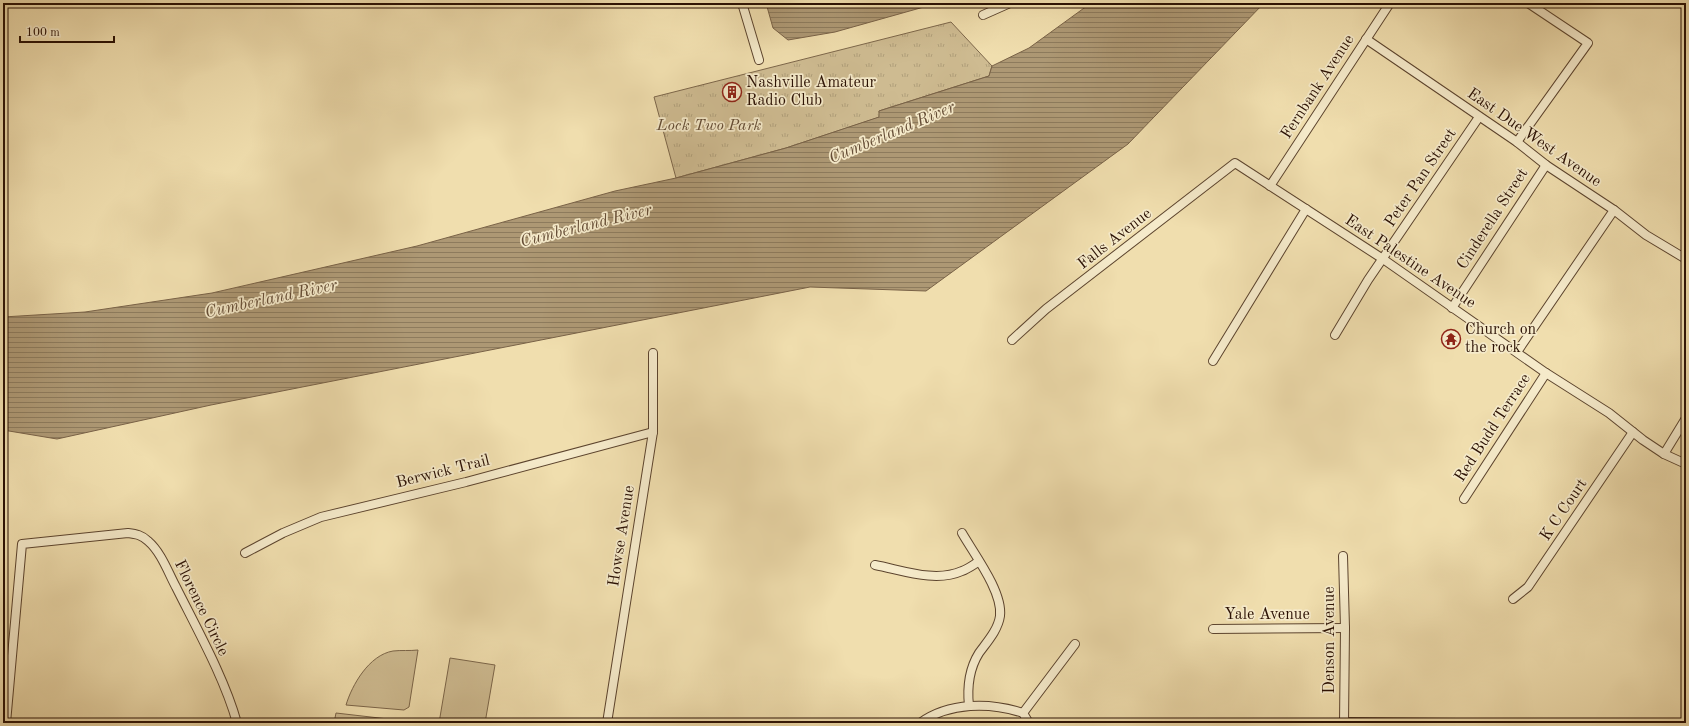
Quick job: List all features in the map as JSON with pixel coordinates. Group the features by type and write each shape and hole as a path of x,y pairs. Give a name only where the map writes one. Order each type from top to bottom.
{"street":[{"path":"742,3 759,60"},
{"path":"983,15 1010,3"},
{"name":"Fernbank Avenue","path":"1270,186 1390,3"},
{"path":"1517,142 1588,42 1528,3"},
{"name":"East Due West Avenue","path":"1366,39 1517,142 1546,165 1614,210 1646,235 1686,259"},
{"name":"Peter Pan Street","path":"1335,335 1368,280 1384,259 1479,116"},
{"name":"East Palestine Avenue","path":"1236,164 1384,259 1546,373 1609,413 1664,454 1686,464"},
{"name":"Falls Avenue","path":"1012,340 1052,305 1236,164"},
{"name":"Cinderella Street","path":"1452,308 1546,165"},
{"path":"1213,361 1306,209"},
{"path":"1517,352 1614,210"},
{"name":"Howse Avenue","path":"607,723 653,432 653,353"},
{"name":"Red Budd Terrace","path":"1464,499 1546,373"},
{"path":"1664,454 1686,418"},
{"name":"Berwick Trail","path":"245,553 283,533 320,517 466,482 653,432"},
{"name":"K C Court","path":"1513,599 1528,587 1633,432"},
{"path":"962,533 978,562 994,586 1000,615 996,628 978,654 971,671 967,690 969,706"},
{"name":"Florence Circle","path":"6,723 22,544 115,534 138,534 148,541 159,555 198,632 233,707 237,723"},
{"name":"Denson Avenue","path":"1343,556 1345,628 1344,722"},
{"path":"875,565 916,574 940,576 962,572 978,562"},
{"name":"Yale Avenue","path":"1213,629 1345,628"},
{"path":"1023,713 1075,644"},
{"path":"920,723 931,715 969,706 1004,707 1023,713 1029,723"},
{"path":"1344,722 1458,723"},
{"path":"1599,723 1684,723"}],"green space":[{"name":"Lock Two Park","path":"951,22 992,66 989,76 879,111 880,117 786,148 676,178 654,97"},
{"path":"418,650 409,707 404,710 346,705 357,680 376,658 393,651"},
{"path":"450,658 495,665 485,723 439,723"},
{"path":"336,713 414,722 415,723 334,723"}],"water":[{"path":"766,3 938,3 835,32 788,40 773,28"},
{"name":"Cumberland River","path":"1091,3 1264,3 1128,144 926,291 810,287 211,405 57,439 3,430 3,317 85,312 212,293 417,246 615,191 676,178 786,148 879,117 879,111 989,76 992,66 1029,48"}],"place":[{"name":"Nashville Amateur Radio Club","path":"732,92"},
{"name":"Church on the rock","path":"1451,339"}]}
